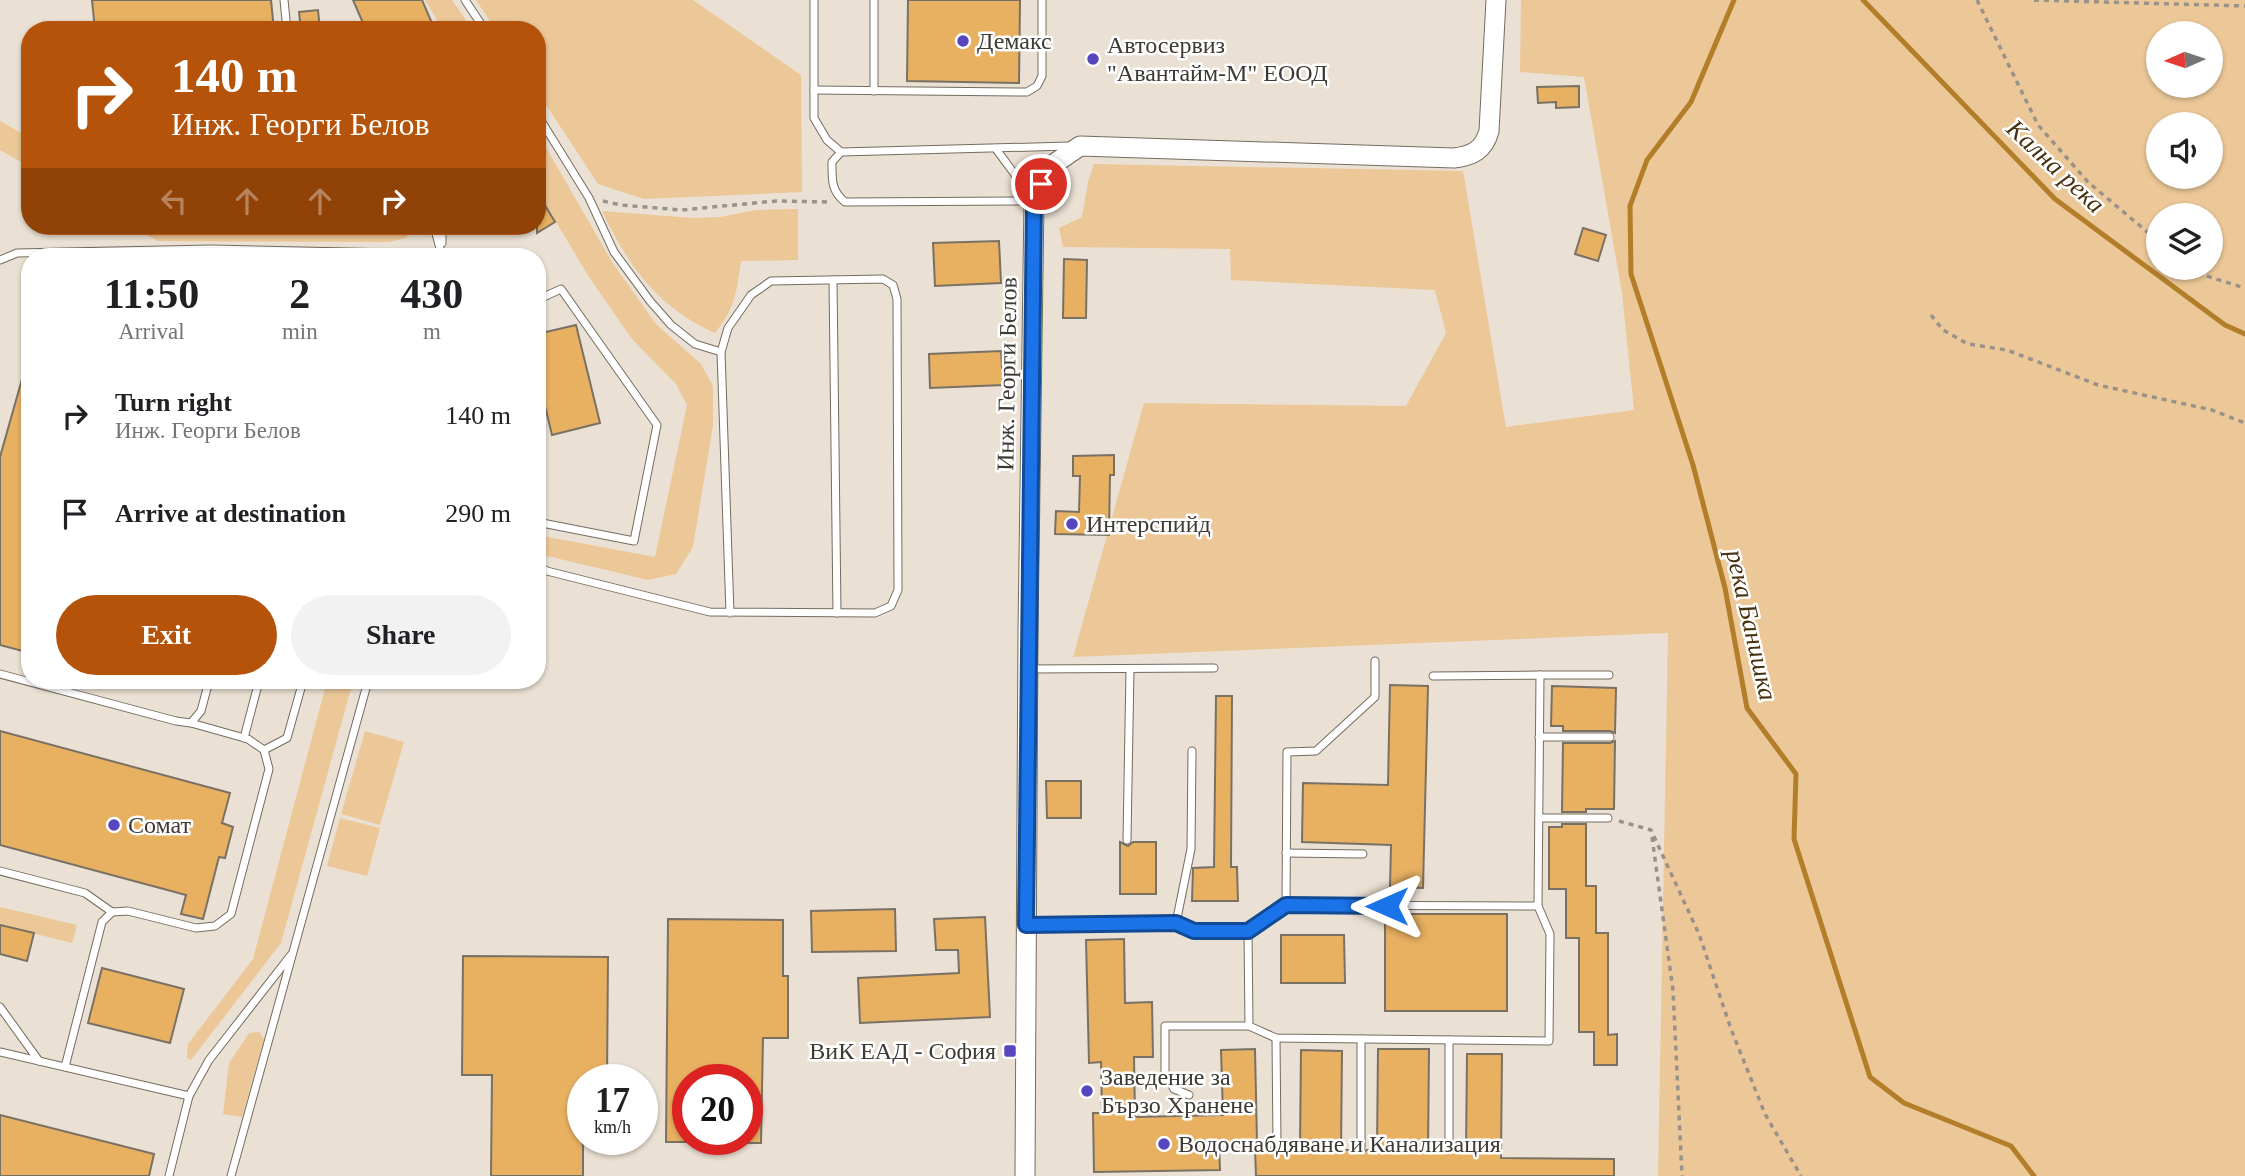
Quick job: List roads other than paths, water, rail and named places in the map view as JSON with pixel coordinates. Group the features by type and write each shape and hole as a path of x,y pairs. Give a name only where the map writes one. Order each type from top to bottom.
{"street":[{"path":"1080,146 1454,158 1473,154 1486,141 1489,131 1496,0"},
{"name":"Инж. Георги Белов","path":"1024,1176 1027,669 1034,201 1048,168 1080,146"}],"lane":[{"path":"284,0 285,21"},
{"path":"465,0 479,21"},
{"path":"814,0 814,118 827,141 841,152 1080,146"},
{"path":"874,0 874,91"},
{"path":"814,90 1027,92 1037,86 1042,76 1042,0"},
{"path":"546,129 589,198 614,252 650,301 671,325 695,344 721,352"},
{"path":"996,149 1034,201"},
{"path":"841,152 832,162 832,184 836,195 845,202 1034,201"},
{"path":"0,260 21,253"},
{"path":"546,570 709,612 730,613 875,613 891,606 898,590 897,299 893,285 883,279 771,281 751,295 728,328 721,352 730,613"},
{"path":"833,280 837,613"},
{"path":"546,296 561,289 657,425 634,541 546,524"},
{"path":"1286,905 1287,752 1316,751 1375,697 1375,661"},
{"path":"1027,669 1214,668"},
{"path":"1127,840 1130,669"},
{"path":"0,674 21,680"},
{"path":"1189,1095 1174,1089 1165,1073 1165,1027 1249,1026 1276,1038 1549,1041 1550,934 1538,906 1539,675"},
{"path":"1433,676 1609,675"},
{"path":"0,871 85,893 112,912 128,911 196,928 215,926 230,914 269,769 264,750 244,738 56,689"},
{"path":"191,723 201,712 207,689"},
{"path":"244,738 257,689"},
{"path":"264,750 287,738 301,689"},
{"path":"232,1176 366,689"},
{"path":"1539,737 1610,737"},
{"path":"1176,923 1191,849 1192,751"},
{"path":"1539,818 1608,818"},
{"path":"1286,853 1363,854"},
{"path":"1026,925 1176,923 1194,931 1248,931 1286,905 1538,906"},
{"path":"65,1067 102,922 112,912"},
{"path":"1248,931 1249,1026"},
{"path":"169,1176 189,1096 209,1060 294,951"},
{"path":"0,1007 40,1061"},
{"path":"1276,1038 1276,1145"},
{"path":"1361,1039 1361,1148"},
{"path":"1449,1040 1449,1148"},
{"path":"0,1052 189,1096"}],"waterway":[{"name":"река Банишка","path":"1734,0 1691,102 1647,160 1630,206 1631,274 1693,465 1725,588 1747,708 1796,774 1794,839 1870,1077 1904,1103 2011,1146 2034,1176"},
{"name":"Кална река","path":"1863,0 2055,199 2225,325 2245,334"}],"place":[{"name":"Демакс","path":"963,41"},
{"name":"Автосервиз \"Авантайм-М\" ЕООД","path":"1093,59"},
{"name":"Интерспийд","path":"1072,524"},
{"name":"Сомат","path":"114,825"},
{"name":"ВиК ЕАД - София","path":"1010,1051"},
{"name":"Заведение за Бързо Хранене","path":"1087,1091"},
{"name":"Водоснабдяване и Канализация","path":"1164,1144"}]}
